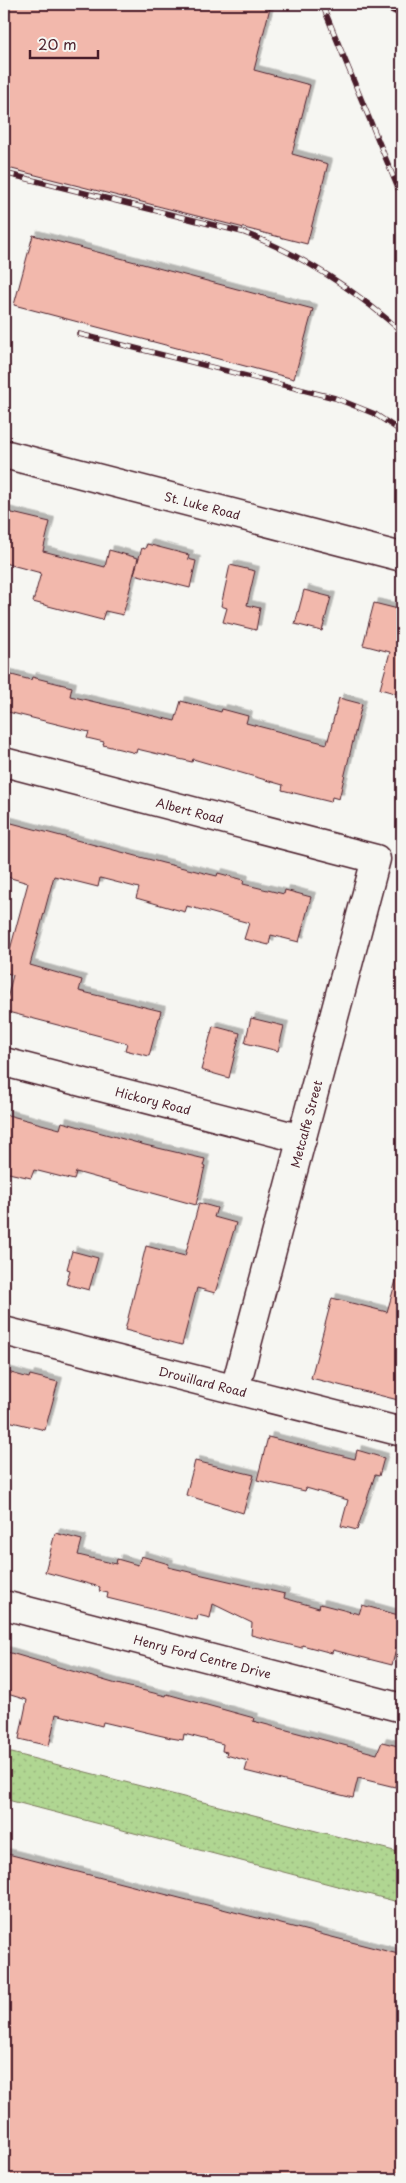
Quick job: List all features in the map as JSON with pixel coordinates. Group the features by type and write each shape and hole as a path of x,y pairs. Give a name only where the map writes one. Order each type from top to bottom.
{"street":[{"name":"St. Luke Road","path":"4,454 402,557"},
{"name":"Albert Road","path":"4,762 376,859"},
{"name":"Metcalfe Street","path":"235,1389 376,859"},
{"name":"Hickory Road","path":"4,1062 302,1139"},
{"name":"Drouillard Road","path":"4,1331 402,1432"},
{"name":"Henry Ford Centre Drive","path":"4,1605 402,1708"}],"green space":[{"path":"4,1751 402,1853 402,1903 4,1799"}],"building":[{"path":"4,4 271,4 254,70 310,85 292,154 328,164 307,244 4,167"},
{"path":"33,235 313,309 294,379 14,305"},
{"path":"4,511 50,522 43,551 105,567 109,550 138,558 123,615 105,611 102,620 33,602 41,573 4,563"},
{"path":"147,544 189,555 188,559 196,561 190,588 134,574 142,548 145,549"},
{"path":"230,565 255,571 247,605 260,608 256,630 223,622 227,608 221,606"},
{"path":"304,590 331,597 322,631 295,624"},
{"path":"374,603 402,610 402,695 380,689 390,652 363,645"},
{"path":"4,673 31,680 32,677 72,687 70,696 175,721 181,701 221,712 222,709 248,716 246,723 327,744 339,698 362,704 339,799 332,797 331,802 282,790 283,785 193,759 192,762 137,749 136,753 103,745 104,742 87,738 89,732 4,711"},
{"path":"4,821 163,863 217,876 218,873 244,880 243,884 284,894 285,890 311,897 299,942 271,935 269,945 244,939 249,923 187,906 185,912 136,898 139,888 100,878 98,887 54,876 30,965 82,980 79,991 161,1011 149,1056 125,1050 127,1043 4,1011 13,975 4,972 28,883 4,876"},
{"path":"251,1018 284,1026 278,1051 245,1043"},
{"path":"213,1026 240,1033 229,1078 201,1070"},
{"path":"4,1114 60,1129 62,1122 205,1159 196,1205 76,1172 74,1180 34,1170 31,1178 4,1172"},
{"path":"199,1203 217,1208 214,1217 236,1223 215,1293 197,1288 182,1345 125,1330 146,1246 185,1256"},
{"path":"72,1251 98,1258 89,1290 66,1284 70,1270 67,1269"},
{"path":"397,1277 402,1278 402,1401 311,1378 332,1298 387,1312"},
{"path":"4,1371 29,1378 30,1375 58,1382 45,1430 4,1420"},
{"path":"268,1437 355,1459 357,1450 384,1458 379,1476 375,1475 357,1530 341,1526 348,1500 306,1488 305,1491 257,1480"},
{"path":"195,1461 254,1475 243,1513 186,1495"},
{"path":"55,1533 82,1540 78,1555 116,1564 117,1559 138,1565 141,1556 169,1564 168,1567 285,1594 284,1598 319,1608 320,1604 359,1614 362,1605 402,1616 402,1627 392,1665 333,1650 332,1653 302,1645 302,1648 251,1635 252,1623 213,1604 210,1618 198,1615 197,1620 107,1598 108,1593 99,1591 100,1587 45,1572"},
{"path":"4,1651 113,1683 166,1696 167,1694 254,1718 253,1721 377,1754 382,1742 402,1747 402,1772 399,1771 395,1787 358,1778 353,1798 245,1771 248,1761 226,1755 227,1752 222,1751 223,1744 184,1734 183,1740 103,1722 102,1726 56,1714 49,1746 19,1739 27,1700 4,1693"},
{"path":"4,1853 402,1955 402,2179 4,2179"}],"railway":[{"path":"322,4 402,198"},
{"path":"378,4 402,15"},
{"path":"4,173 242,232 285,251 326,274 402,332"},
{"path":"79,334 335,398 375,414 402,432"}]}
